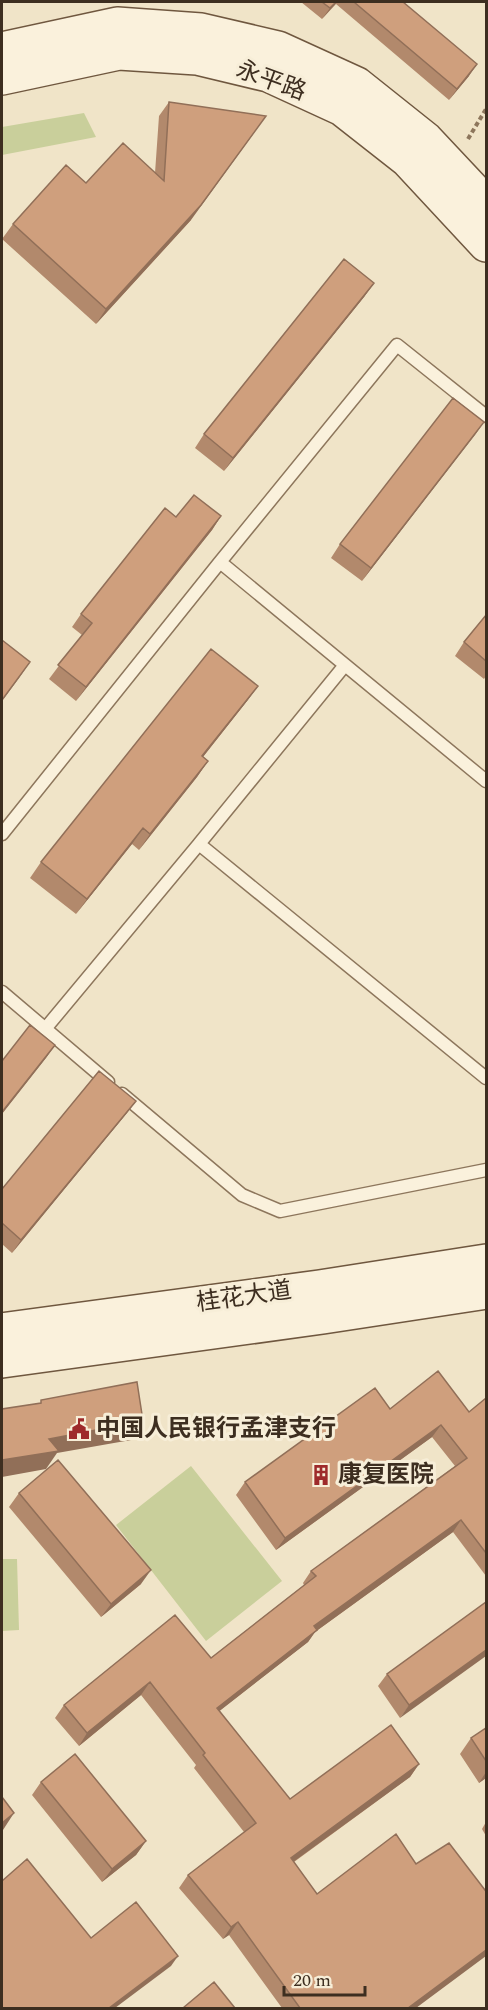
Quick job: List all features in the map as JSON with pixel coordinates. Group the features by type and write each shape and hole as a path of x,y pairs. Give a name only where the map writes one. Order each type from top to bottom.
{"main road":[{"name":"永平路","path":"2,49 117,24 201,30 278,48 357,84 426,139 486,203"},
{"name":"永平路","path":"2,78 119,53 197,58 268,75 342,109 407,160 486,245"},
{"name":"桂花大道","path":"2,1330 319,1287 486,1261"},
{"name":"桂花大道","path":"2,1361 486,1292"}],"lane":[{"path":"2,834 397,345 486,416"},
{"path":"220,562 486,781"},
{"path":"45,1029 345,665"},
{"path":"199,844 486,1078"},
{"path":"2,992 242,1195 280,1211 486,1170"}],"path":[{"path":"452,165 486,109"}],"green space":[{"path":"84,113 96,137 2,155 2,127"},
{"path":"191,1466 282,1581 206,1641 116,1525"},
{"path":"2,1559 17,1559 19,1630 2,1631"}],"building":[{"path":"322,2 336,2 330,8"},
{"path":"354,2 403,2 477,64 457,89"},
{"path":"169,102 266,116 201,205 106,309 13,224 66,165 86,183 123,143 164,181"},
{"path":"344,259 374,283 233,458 204,434"},
{"path":"453,398 484,422 371,568 340,544"},
{"path":"194,495 221,516 86,687 58,665 92,623 81,614 165,508 176,517"},
{"path":"486,615 486,661 464,642"},
{"path":"2,640 30,662 2,700"},
{"path":"211,649 258,686 202,756 208,761 150,834 143,828 87,899 41,862"},
{"path":"30,1025 55,1045 2,1112 2,1061"},
{"path":"99,1071 136,1101 21,1240 2,1223 2,1189"},
{"path":"438,1371 469,1412 486,1398 486,1553 461,1520 314,1626 317,1630 217,1708 290,1799 391,1725 419,1764 291,1858 317,1894 396,1834 416,1864 449,1843 486,1889 486,1950 408,2008 300,2008 238,1922 231,1927 188,1875 256,1823 150,1682 87,1733 64,1705 175,1615 211,1658 316,1576 311,1571 467,1458 441,1425 285,1538 245,1482 375,1388 390,1409"},
{"path":"137,1382 143,1421 49,1439 59,1451 2,1460 2,1409"},
{"path":"58,1460 151,1570 111,1604 19,1493"},
{"path":"486,1602 486,1650 409,1705 387,1674"},
{"path":"486,1728 486,1761 471,1738"},
{"path":"75,1754 146,1841 112,1869 41,1782"},
{"path":"2,1797 14,1813 2,1823"},
{"path":"27,1859 91,1938 136,1902 178,1956 109,2008 2,2008 2,1881"},
{"path":"214,1982 235,2008 183,2008"}],"place":[{"name":"中国人民银行孟津支行","path":"79,1429"},
{"name":"康复医院","path":"321,1475"}]}
